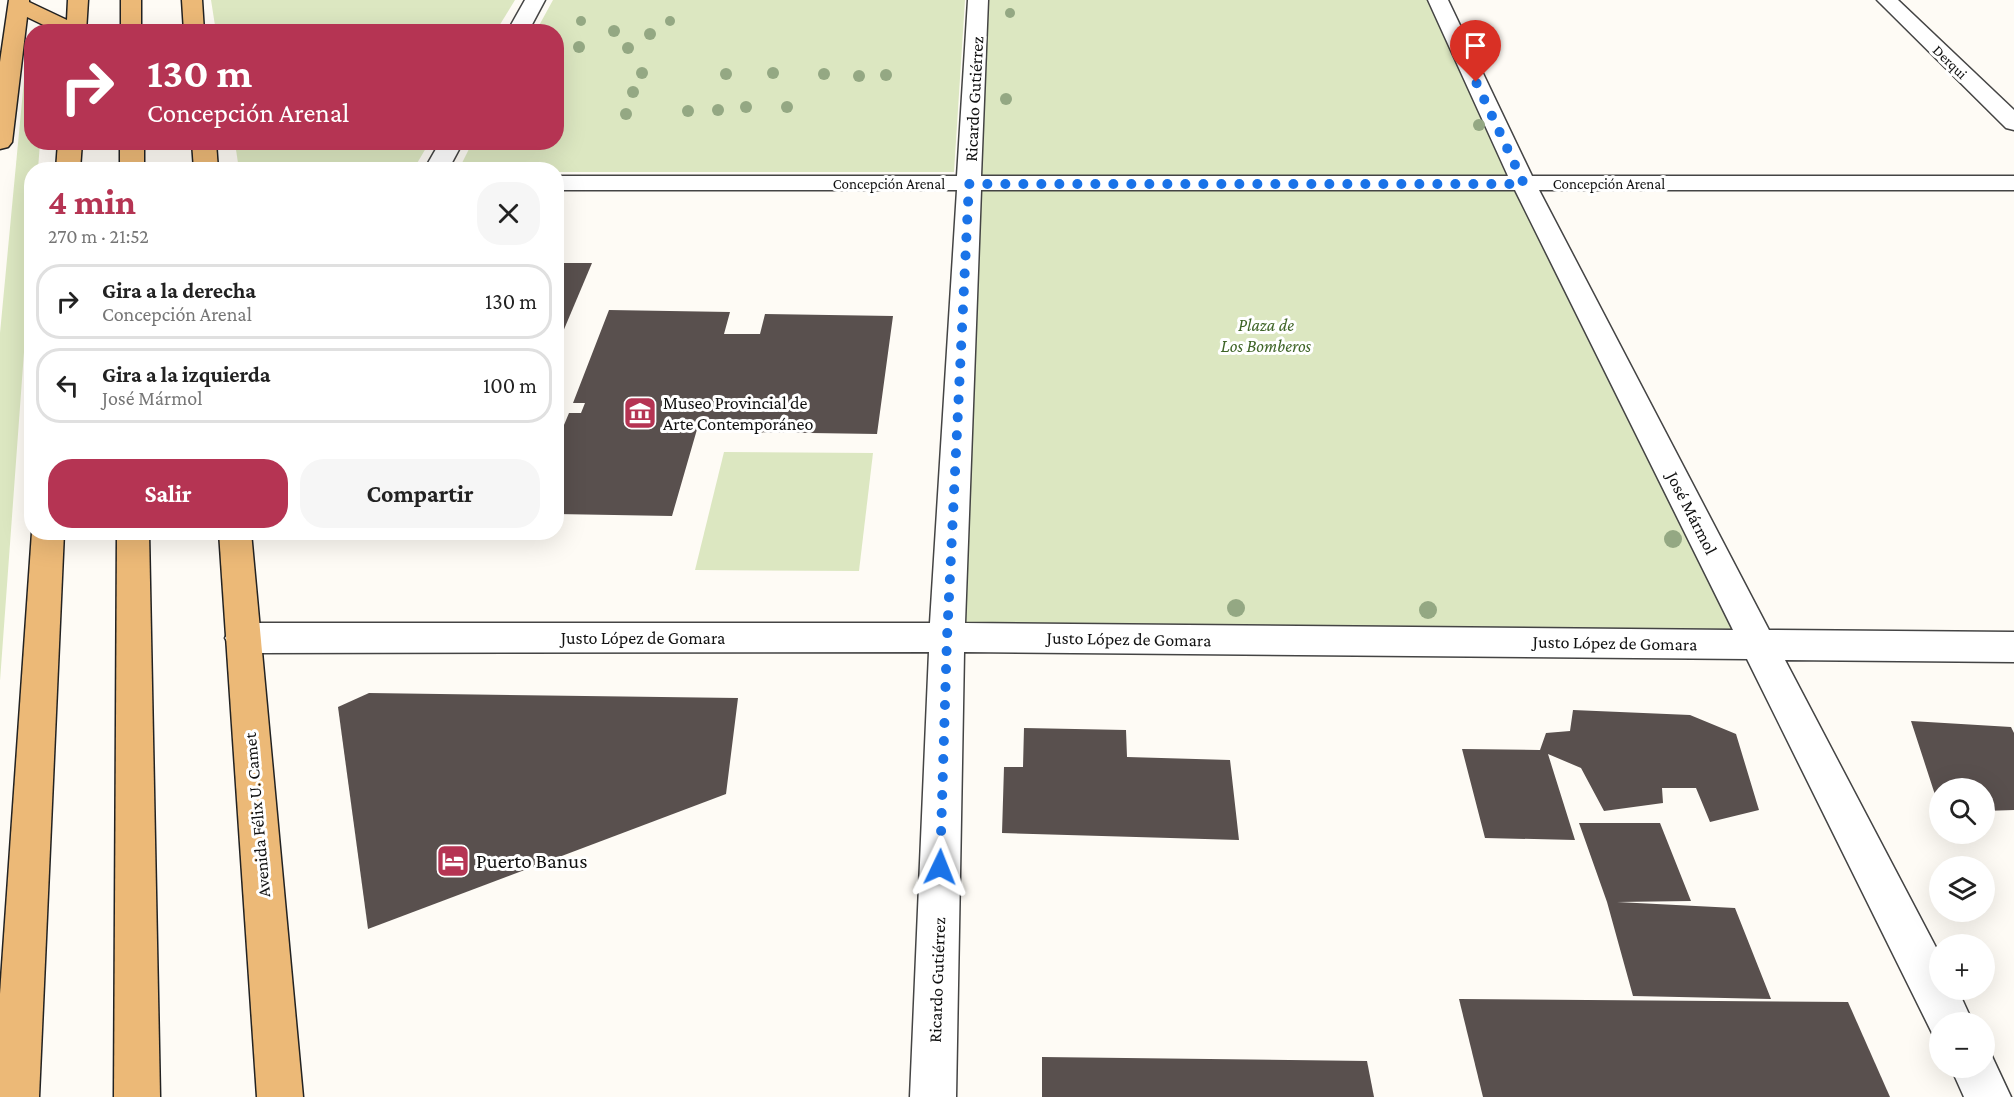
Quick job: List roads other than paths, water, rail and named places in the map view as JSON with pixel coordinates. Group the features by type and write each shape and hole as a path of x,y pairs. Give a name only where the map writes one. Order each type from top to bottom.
{"main road":[{"path":"76,24 78,0"},
{"path":"131,0 131,24"},
{"path":"192,0 194,24"},
{"path":"0,142 19,3 60,24"},
{"path":"16,1097 48,540"},
{"path":"133,540 137,1097"},
{"name":"Avenida Félix U. Camet","path":"236,540 280,1097"}],"street":[{"path":"522,24 535,0"},
{"name":"Ricardo Gutiérrez","path":"933,1097 947,638 978,0"},
{"name":"José Mármol","path":"1438,0 1524,184 1945,1012"},
{"name":"Derqui","path":"1887,0 2014,123"},
{"name":"Concepción Arenal","path":"564,183 2014,183"},
{"name":"Justo López de Gomara","path":"243,639 947,638 2014,647"},
{"path":"1979,1078 1988,1097"}],"place":[{"name":"Museo Provincial de Arte Contemporáneo","path":"640,413"},
{"name":"Puerto Banus","path":"453,861"}],"park label":[{"name":"Plaza de Los Bomberos","path":"1266,335"}]}
